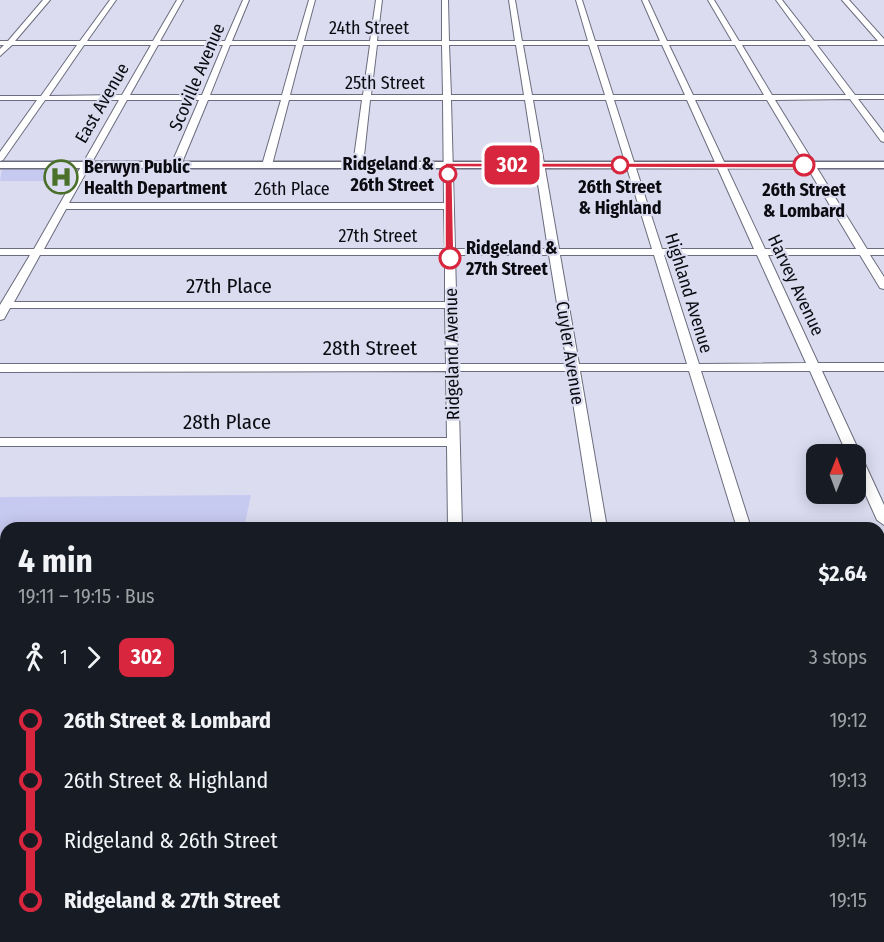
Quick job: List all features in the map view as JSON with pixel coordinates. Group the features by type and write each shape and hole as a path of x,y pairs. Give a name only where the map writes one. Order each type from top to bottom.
{"main road":[{"path":"0,165 884,165"}],"street":[{"path":"0,54 47,0"},
{"path":"0,158 113,0"},
{"name":"East Avenue","path":"0,317 180,0"},
{"name":"Scoville Avenue","path":"177,165 246,0"},
{"path":"267,165 312,0"},
{"path":"358,165 379,0"},
{"name":"Ridgeland Avenue","path":"445,0 455,522"},
{"name":"Cuyler Avenue","path":"512,0 599,522"},
{"name":"Highland Avenue","path":"579,0 742,522"},
{"name":"Harvey Avenue","path":"645,0 850,444"},
{"path":"711,0 884,286"},
{"path":"779,0 884,139"},
{"path":"845,0 884,43"},
{"name":"24th Street","path":"0,43 884,43"},
{"name":"25th Street","path":"0,98 884,97"},
{"name":"26th Place","path":"63,206 449,206"},
{"name":"27th Street","path":"0,252 884,252"},
{"name":"27th Place","path":"6,305 451,305"},
{"name":"28th Street","path":"0,368 884,367"},
{"name":"28th Place","path":"0,442 453,442"},
{"name":"Harvey Avenue","path":"866,480 884,520"}],"shaded area":[{"path":"2,169 57,169 50,181 0,181"},
{"path":"251,495 245,522 0,522 0,497"}],"bus line":[{"name":"302","path":"450,258 448,165 804,165"}],"place":[{"name":"26th Street & Highland","path":"620,165"},
{"name":"26th Street & Lombard","path":"804,165"},
{"name":"Ridgeland & 26th Street","path":"448,174"},
{"name":"Berwyn Public Health Department","path":"61,177"},
{"name":"Ridgeland & 27th Street","path":"450,258"}]}
